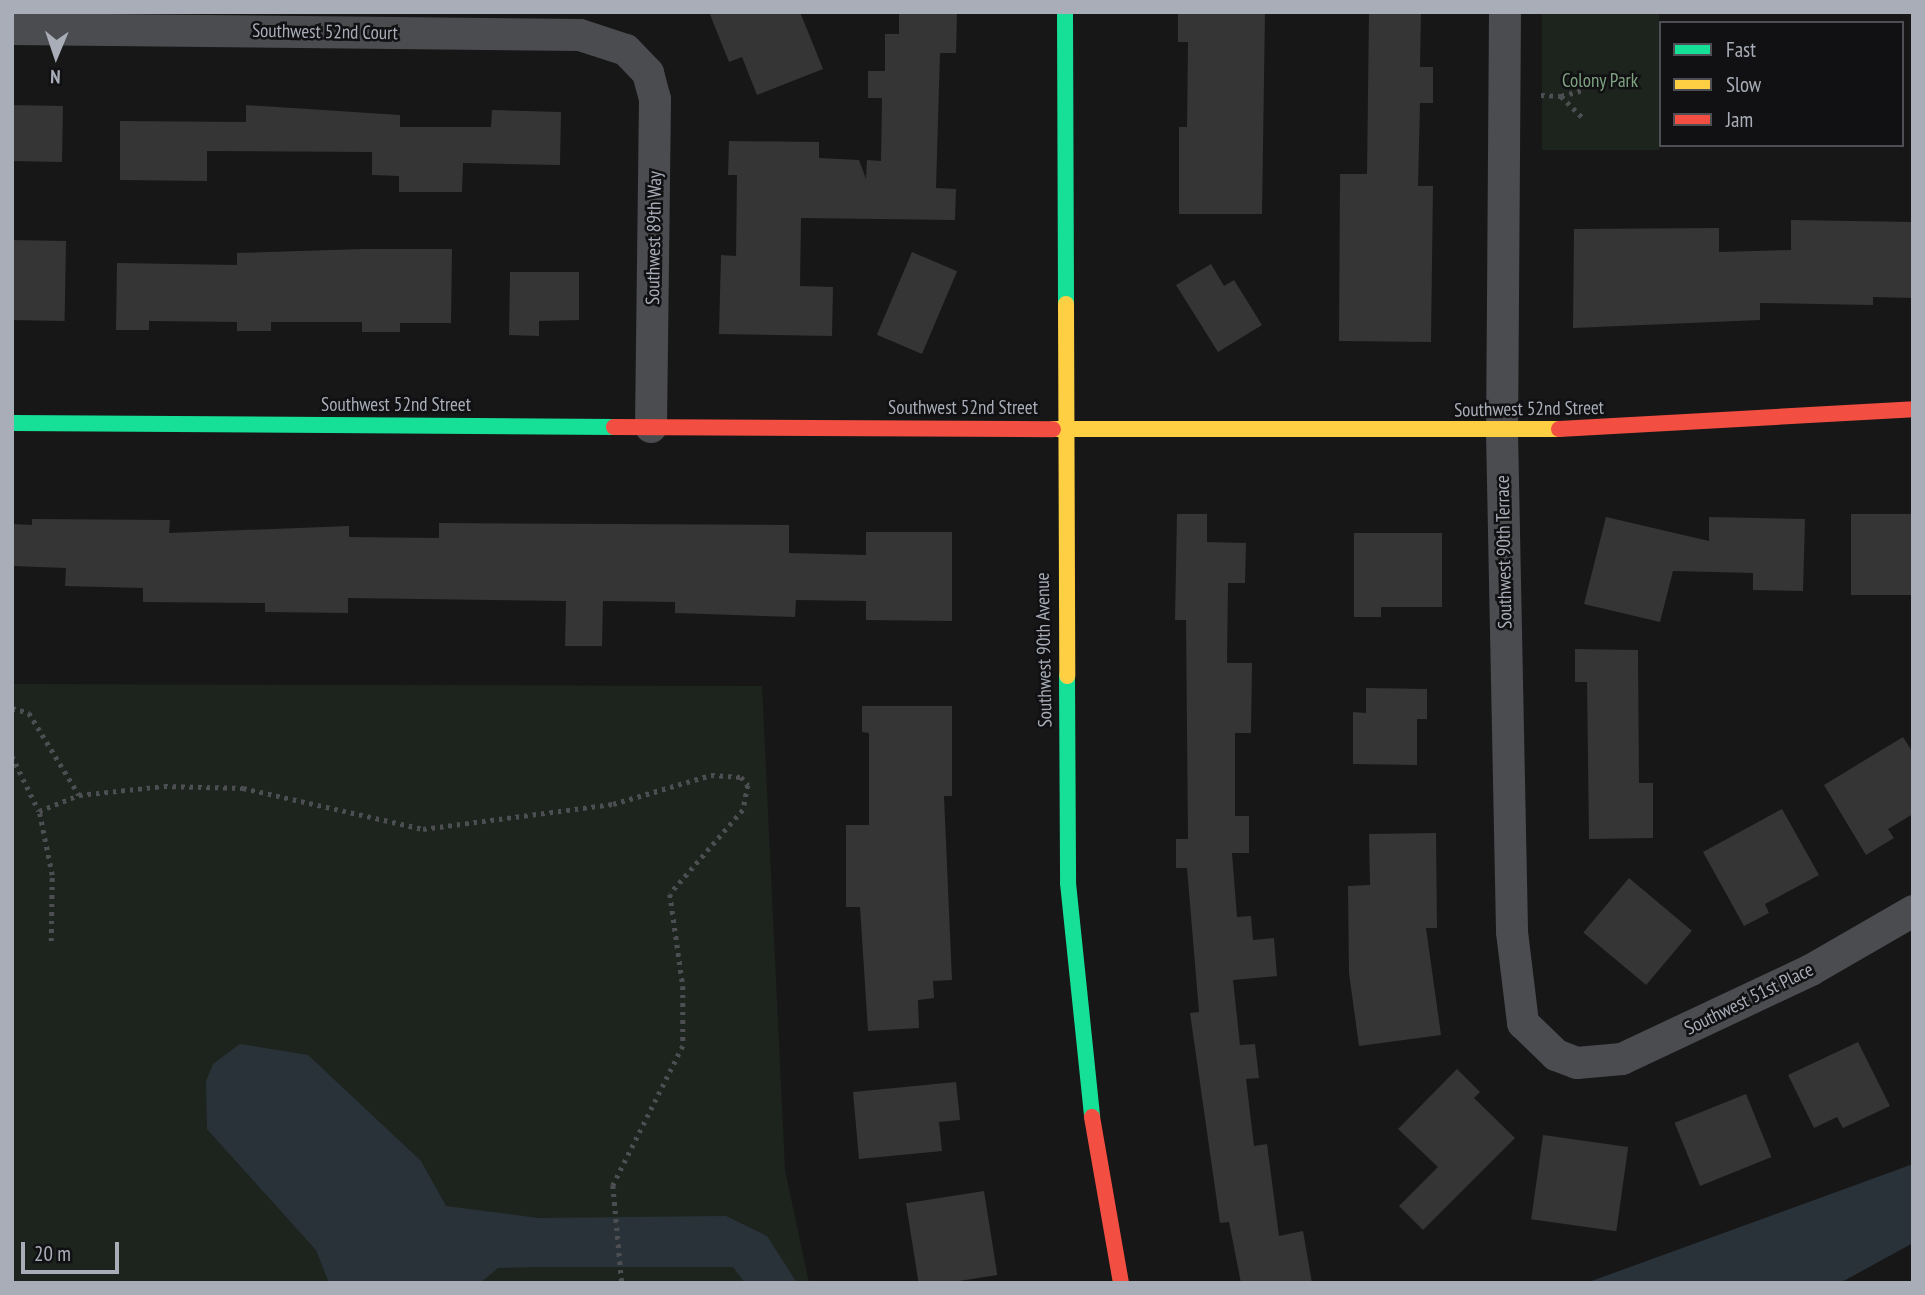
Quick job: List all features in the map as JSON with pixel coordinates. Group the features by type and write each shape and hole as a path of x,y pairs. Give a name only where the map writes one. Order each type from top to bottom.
{"street":[{"name":"Southwest 90th Avenue","path":"1065,12 1062,429 1068,883 1096,1153 1121,1283"},
{"name":"Southwest 90th Terrace","path":"1505,12 1502,432 1518,1003 1538,1041 1577,1063"},
{"name":"Southwest 52nd Court","path":"12,29 580,35 633,55"},
{"name":"Southwest 89th Way","path":"633,55 648,73 655,99 651,427"},
{"name":"Southwest 52nd Street","path":"12,423 1502,432 1913,409"},
{"name":"Southwest 51st Place","path":"1577,1063 1622,1059 1648,1048 1811,970 1913,911"}],"path":[{"path":"1541,95 1561,96 1583,90"},
{"path":"1561,96 1583,118"},
{"path":"12,708 29,713 59,753 79,795"},
{"path":"12,756 39,811 52,875 51,941"},
{"path":"39,811 79,795 164,786 243,788 422,829 613,804 711,775 741,777 748,785 743,810 670,894 684,997 683,1046 632,1138 611,1204 622,1283"}],"green space":[{"name":"Colony Park","path":"1542,12 1659,12 1659,150 1542,150"},
{"path":"12,684 762,686 785,1170 809,1283 12,1283"}],"shaded area":[{"path":"240,1044 308,1055 421,1161 446,1206 538,1218 726,1216 767,1236 797,1283 745,1283 733,1267 539,1267 498,1268 480,1283 329,1283 316,1250 207,1129 206,1081 213,1064"},
{"path":"1913,1164 1913,1243 1840,1283 1586,1283"}],"building":[{"path":"709,12 800,12 823,69 757,95 742,57 729,62"},
{"path":"899,12 957,12 956,53 940,53 936,188 956,189 955,220 801,218 800,286 833,287 832,336 719,334 721,255 736,256 737,175 728,175 729,141 819,142 819,158 859,160 866,179 867,160 881,161 882,98 868,98 868,71 885,71 885,34 899,34"},
{"path":"1178,12 1265,12 1262,214 1179,214 1179,127 1187,127 1188,42 1178,42"},
{"path":"1369,12 1421,12 1420,67 1433,67 1433,103 1420,103 1418,186 1433,186 1431,342 1339,341 1340,174 1367,174"},
{"path":"12,105 63,106 62,162 12,161"},
{"path":"246,105 400,115 400,127 491,127 492,110 561,112 560,165 463,163 462,192 399,192 399,176 372,175 372,152 207,151 207,181 120,180 120,121 246,122"},
{"path":"1791,220 1913,222 1913,298 1873,297 1873,305 1760,303 1760,320 1573,328 1574,229 1719,228 1719,252 1791,250"},
{"path":"12,240 66,241 65,321 12,320"},
{"path":"452,249 451,323 400,323 400,332 362,332 362,322 271,322 271,331 237,331 237,322 149,321 149,330 116,330 117,263 237,265 237,253"},
{"path":"912,252 957,271 922,354 877,335"},
{"path":"1211,264 1224,286 1234,280 1262,325 1218,352 1176,285"},
{"path":"510,272 579,272 579,320 539,321 539,336 509,335"},
{"path":"1177,514 1207,514 1207,542 1246,543 1245,583 1228,583 1227,663 1252,663 1251,733 1235,733 1235,816 1249,816 1249,853 1232,853 1237,917 1251,916 1253,940 1274,938 1277,976 1233,980 1240,1045 1255,1044 1259,1078 1246,1079 1254,1146 1267,1144 1279,1236 1303,1231 1312,1283 1241,1283 1229,1222 1220,1223 1190,1013 1199,1012 1187,868 1176,868 1176,839 1188,839 1186,620 1175,620"},
{"path":"1851,514 1913,514 1913,595 1851,595"},
{"path":"1606,517 1709,541 1709,517 1805,519 1803,591 1753,590 1753,573 1673,571 1660,622 1584,604"},
{"path":"32,519 170,520 169,533 349,526 349,537 439,538 439,523 789,525 789,553 866,555 866,532 952,532 952,621 866,620 866,601 796,600 795,617 675,613 675,602 603,601 602,646 565,646 566,601 348,598 348,613 265,612 265,603 143,602 143,588 65,586 66,568 12,566 12,524 32,525"},
{"path":"1354,533 1442,533 1442,607 1381,607 1381,617 1354,617"},
{"path":"1575,649 1638,650 1639,783 1653,783 1653,838 1589,839 1587,682 1575,682"},
{"path":"1366,688 1427,689 1427,719 1417,719 1417,765 1353,764 1353,712 1366,713"},
{"path":"862,706 952,706 952,796 944,796 952,980 933,981 934,998 918,1000 919,1028 868,1031 860,907 846,907 846,825 869,825 869,733 862,732"},
{"path":"1903,737 1913,753 1913,814 1888,829 1894,838 1866,855 1824,785"},
{"path":"1782,809 1819,875 1765,904 1769,913 1744,926 1703,852"},
{"path":"1436,833 1437,928 1426,928 1441,1035 1359,1046 1349,973 1348,886 1370,885 1369,834"},
{"path":"1629,878 1692,931 1646,985 1583,932"},
{"path":"1858,1042 1890,1106 1843,1128 1837,1117 1814,1128 1788,1075"},
{"path":"1457,1069 1480,1092 1474,1098 1515,1138 1423,1230 1399,1206 1438,1167 1398,1129"},
{"path":"956,1082 960,1120 939,1122 942,1151 859,1159 853,1092"},
{"path":"1746,1094 1771,1157 1700,1186 1675,1123"},
{"path":"1543,1135 1628,1147 1616,1231 1531,1219"},
{"path":"984,1191 997,1275 946,1283 919,1283 906,1203"}],"traffic: fast":[{"path":"1065,12 1066,304"},
{"path":"12,423 614,427"},
{"path":"1067,676 1068,883 1092,1117"}],"traffic: slow":[{"path":"1066,304 1067,676"},
{"path":"1053,429 1559,429"}],"traffic: jam":[{"path":"1559,429 1913,409"},
{"path":"614,427 1053,429"},
{"path":"1092,1117 1121,1283"}]}
